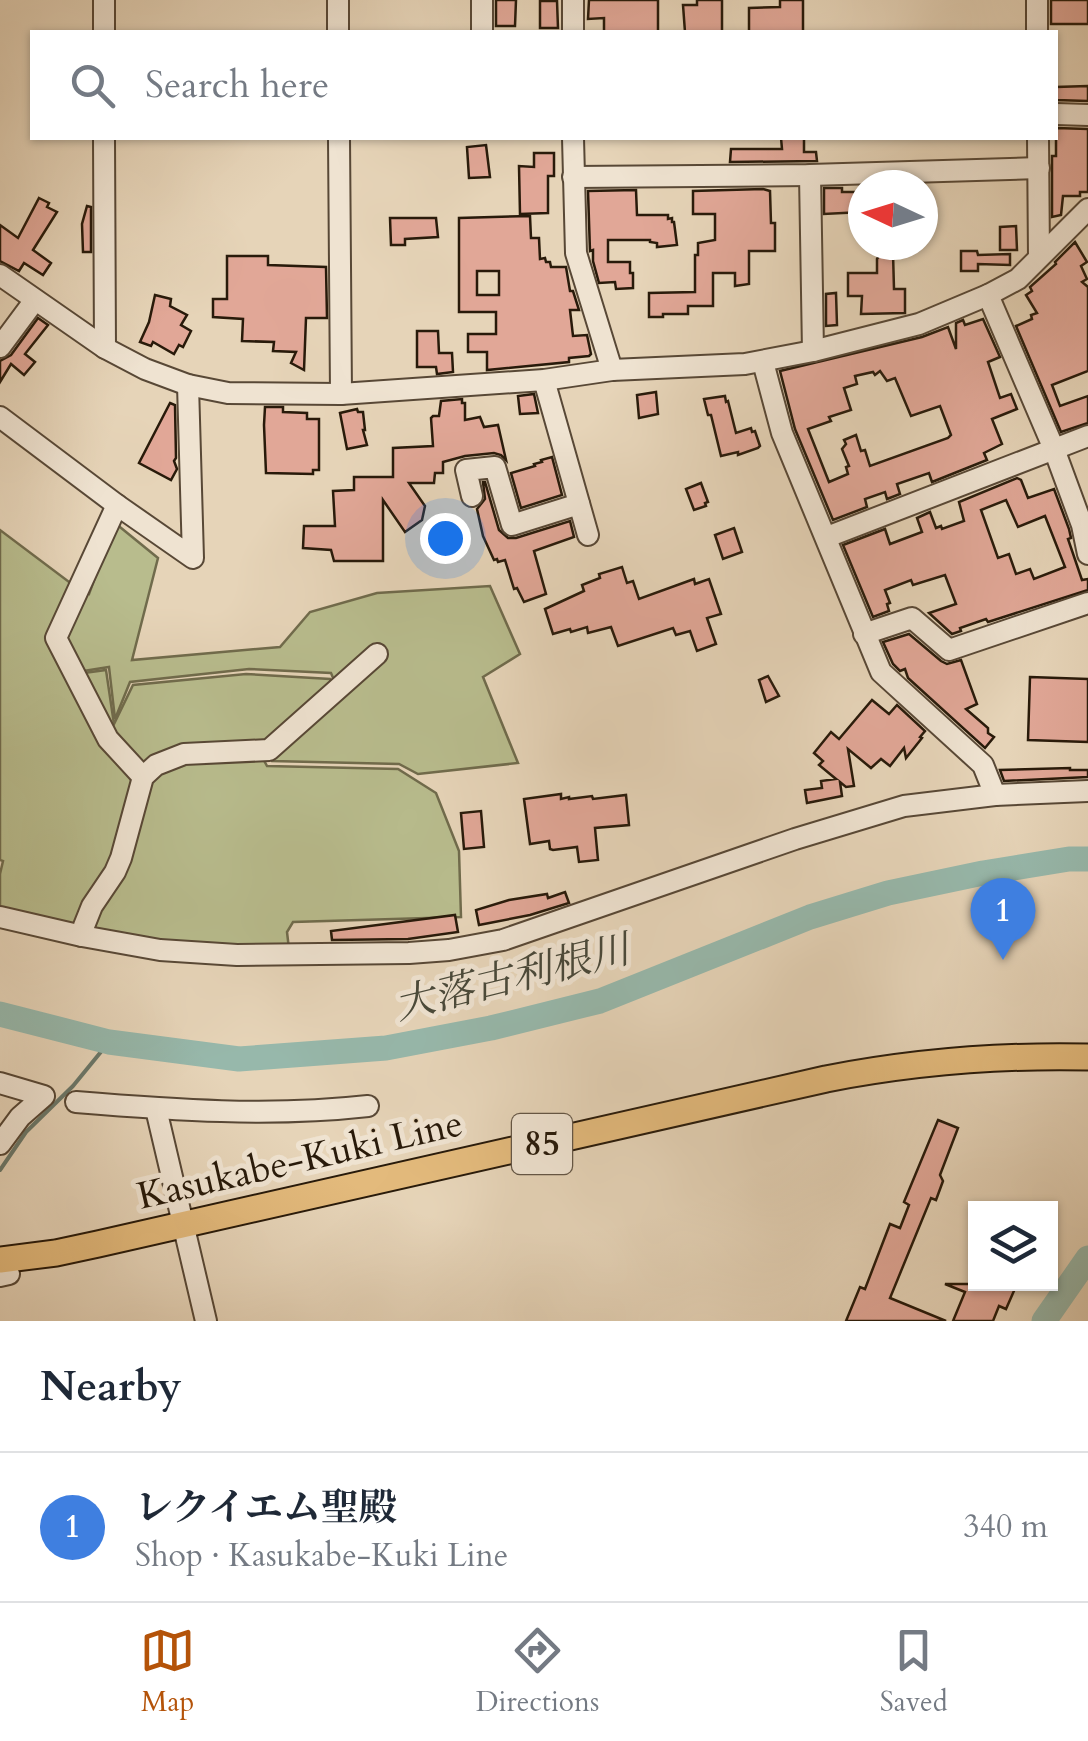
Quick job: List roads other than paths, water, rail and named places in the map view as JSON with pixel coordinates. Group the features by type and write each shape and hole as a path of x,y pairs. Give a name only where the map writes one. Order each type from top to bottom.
{"main road":[{"name":"Kasukabe-Kuki Line","path":"3,1270 56,1253 183,1223 891,1066 1023,1055 1088,1058"}],"street":[{"path":"104,0 104,30"},
{"path":"338,0 338,30"},
{"path":"482,0 482,30"},
{"path":"573,0 573,30"},
{"path":"1037,0 1037,30"},
{"path":"1058,114 1088,115"},
{"path":"104,140 105,348"},
{"path":"339,140 341,394"},
{"path":"573,140 576,253 612,370"},
{"path":"1038,140 1039,257"},
{"path":"573,177 1039,168"},
{"path":"810,175 813,351"},
{"path":"0,275 105,348 188,385 228,393 341,394 544,380 612,370 763,362 813,351 919,324 1018,279 1088,209"},
{"path":"988,294 1054,448 1082,525 1088,554"},
{"path":"0,347 35,300"},
{"path":"763,362 782,434 881,672 984,765 995,795"},
{"path":"544,380 588,535"},
{"path":"0,417 193,558 188,385"},
{"path":"827,537 1088,436"},
{"path":"472,496 466,470 495,468 512,525 578,504"},
{"path":"117,505 56,638 108,739 143,777"},
{"path":"864,634 912,618 949,650 1088,603"},
{"path":"82,936 92,906 121,858 143,777 164,760 184,754 268,750 377,654"},
{"path":"0,917 160,950 237,955 449,950 502,940 795,839 904,806 995,795 1088,791"},
{"path":"0,1083 44,1096 20,1117 0,1144"},
{"path":"76,1102 265,1113 368,1106"},
{"path":"156,1109 206,1321"}],"waterway":[{"name":"大落古利根川","path":"0,1014 109,1042 239,1059 386,1048 600,1001 810,917 888,893 983,873 1088,859"},
{"path":"0,1170 26,1132 73,1086 109,1042"},
{"path":"1044,1321 1088,1258"}],"place":[{"name":"レクイエム聖殿","path":"1003,960"}]}
